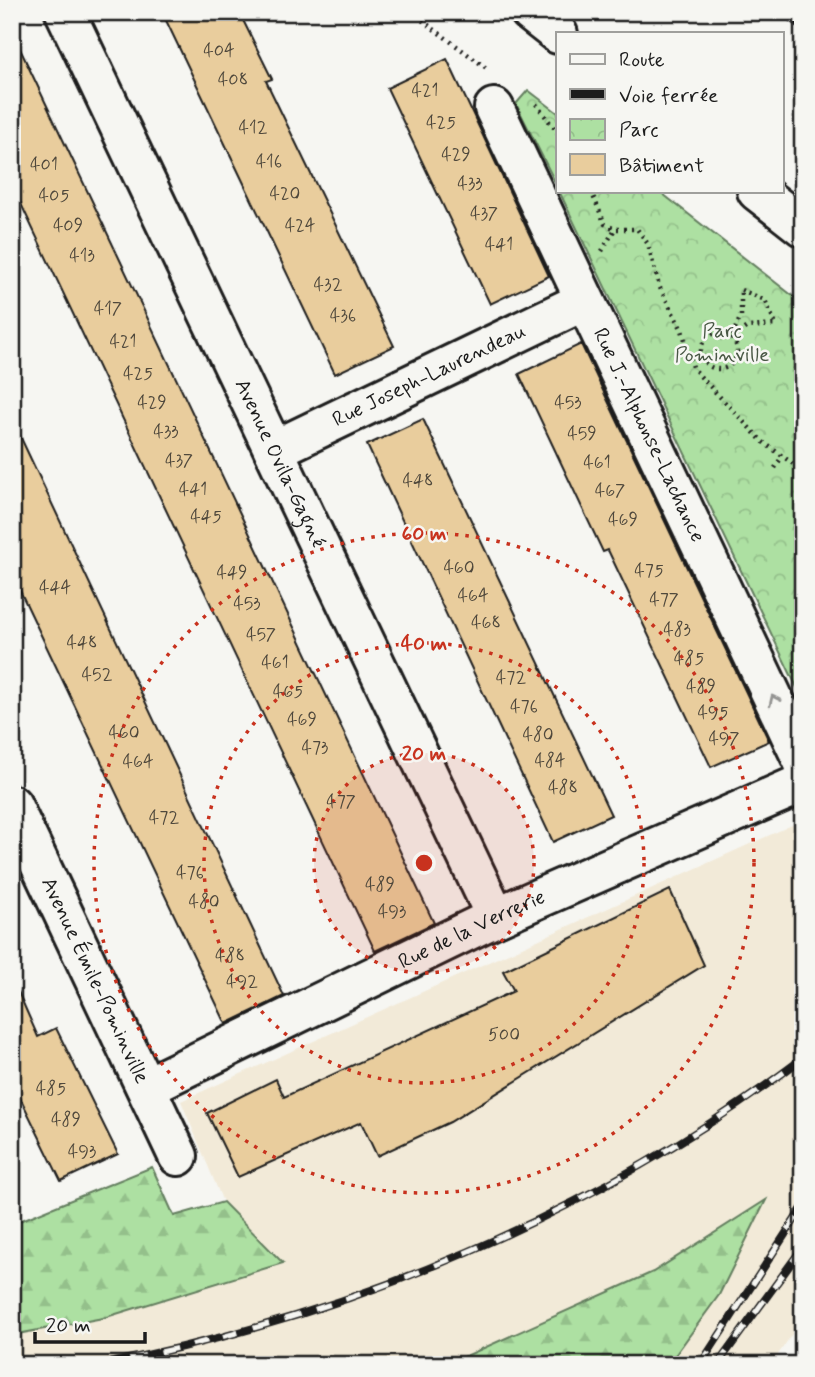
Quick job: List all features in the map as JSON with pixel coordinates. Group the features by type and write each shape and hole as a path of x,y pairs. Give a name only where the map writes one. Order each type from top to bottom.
{"street":[{"name":"Avenue Ovila-Gagné","path":"65,12 496,917"},
{"path":"530,12 556,32"},
{"name":"Rue J.-Alphonse-Lachance","path":"494,108 803,761"},
{"path":"758,192 803,227"},
{"name":"Rue Joseph-Laurendeau","path":"274,450 584,301"},
{"name":"Rue de la Verrerie","path":"146,1087 496,917 803,783"},
{"name":"Avenue Émile-Pominville","path":"12,806 178,1156"}],"path":[{"path":"411,12 491,71"},
{"path":"532,101 547,115 556,130"},
{"path":"591,192 605,224 615,229 637,229 648,244 659,286 682,330 693,367 781,458 803,471"},
{"path":"741,290 765,300 776,325 747,327 731,338 741,316 741,290"},
{"path":"709,325 712,334"},
{"path":"712,334 731,338 736,347 734,359 720,368 711,367 703,360 702,343 712,334"},
{"path":"734,359 741,364"},
{"path":"693,367 703,360"},
{"path":"775,468 781,458"}],"shaded area":[{"path":"803,820 803,1318 771,1365 668,1365 719,1295 765,1201 653,1272 446,1365 12,1365 12,1335 103,1318 282,1263 223,1202 181,1101"}],"green space":[{"path":"528,90 556,111 556,184 516,104"},
{"name":"Parc Pominville","path":"559,192 660,192 803,304 803,700"},
{"path":"152,1167 174,1216 223,1202 283,1263 103,1318 12,1335 12,1224"},
{"path":"766,1200 719,1295 668,1365 446,1365 653,1272"}],"building":[{"path":"162,12 239,12 272,79 266,81 394,346 335,374"},
{"path":"12,32 434,923 375,951 12,185"},
{"path":"447,59 549,276 490,304 387,88"},
{"path":"581,344 769,741 711,767 608,550 603,552 519,374"},
{"path":"12,419 284,996 226,1024 12,574"},
{"path":"423,419 611,815 553,842 367,445"},
{"path":"670,890 704,965 450,1122 377,1156 361,1122 238,1177 207,1113 276,1079 284,1097 514,991 503,971"},
{"path":"12,978 38,1037 56,1028 118,1154 61,1181 12,1081"}],"railway":[{"path":"783,12 803,28"},
{"path":"98,1365 192,1345 285,1319 377,1288 468,1252 557,1210 642,1164 725,1113 803,1058"},
{"path":"700,1365 803,1207"},
{"path":"717,1365 803,1247"}]}
